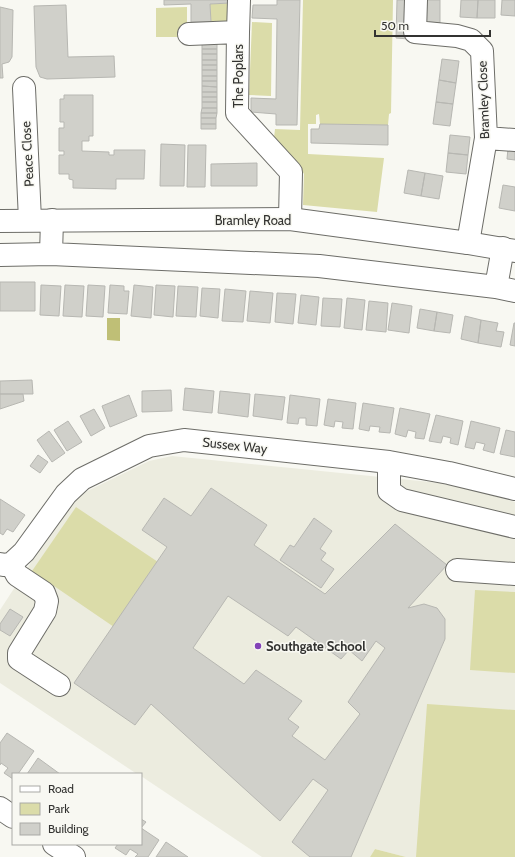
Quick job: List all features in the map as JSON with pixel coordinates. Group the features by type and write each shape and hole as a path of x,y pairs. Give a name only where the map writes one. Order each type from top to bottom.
{"street":[{"path":"238,32 239,0"},
{"name":"Bramley Close","path":"416,0 415,32 457,36 471,40 482,51 486,138 468,243"},
{"name":"The Poplars","path":"189,34 238,32 237,113 291,172 290,220"},
{"name":"Peace Close","path":"24,88 30,220"},
{"path":"486,138 515,140"},
{"path":"51,254 52,220"},
{"name":"Bramley Road","path":"0,221 290,220 468,243 509,250 505,289 319,266 51,254 0,255"},
{"name":"Sussex Way","path":"5,564 24,552 66,494 82,479 149,446 184,440 389,462 449,473 515,489"},
{"path":"389,462 389,491 402,500 515,527"},
{"path":"5,564 17,575 44,593 47,601 45,611 19,653 19,659 59,685"},
{"path":"457,570 515,574"},
{"path":"0,808 12,816"},
{"path":"56,845 74,857"}],"shaded area":[{"path":"107,318 120,318 120,341 107,340"},
{"name":"Southgate School","path":"172,456 450,484 515,502 515,857 406,857 375,849 370,857 262,857 142,777 142,773 135,773 0,683 0,610 73,498 149,461"}],"green space":[{"path":"303,0 393,0 391,113 389,114 388,125 320,124 319,114 316,115 316,124 308,124 308,154 384,158 377,212 303,205 304,174 297,162 274,138 275,129 300,130"},
{"path":"230,3 231,22 211,22 210,4"},
{"path":"187,7 187,37 156,37 156,8"},
{"path":"252,22 272,23 271,96 249,95"},
{"path":"76,507 158,562 114,627 32,571"},
{"path":"475,590 515,592 515,673 470,670"},
{"path":"427,704 515,710 515,857 416,857"},
{"path":"375,849 406,857 370,857"}],"building":[{"path":"164,0 230,0 230,3 210,4 211,22 191,22 191,4 164,5"},
{"path":"277,0 300,0 297,125 276,125 276,114 251,112 251,98 276,99 277,19 252,18 253,5 277,5"},
{"path":"397,0 410,0 409,39 396,38"},
{"path":"427,0 440,0 440,27 426,26"},
{"path":"461,0 478,0 477,18 460,17"},
{"path":"478,0 495,0 495,18 477,18"},
{"path":"502,0 515,0 515,16 501,15"},
{"path":"66,5 68,57 114,56 115,77 47,79 40,77 36,67 34,6"},
{"path":"0,7 13,10 12,57 9,62 2,64 3,78 0,78"},
{"path":"202,44 217,44 217,49 202,49"},
{"path":"202,49 217,49 217,54 202,54"},
{"path":"202,54 217,54 217,60 202,60"},
{"path":"442,59 459,61 456,83 439,80"},
{"path":"202,60 217,60 217,65 202,65"},
{"path":"202,65 217,65 217,70 202,70"},
{"path":"202,70 217,70 217,76 202,76"},
{"path":"202,76 217,76 217,81 202,81"},
{"path":"439,80 456,83 453,104 436,102"},
{"path":"202,81 217,81 217,87 202,86"},
{"path":"202,86 217,87 217,92 202,92"},
{"path":"202,92 217,92 217,97 202,97"},
{"path":"64,95 93,95 93,136 89,136 89,141 82,141 82,151 109,152 109,155 114,155 114,150 145,150 144,179 116,179 116,189 73,188 73,180 69,179 69,174 59,174 59,155 64,155 64,151 59,151 59,128 64,128 64,122 60,122 60,99 64,99"},
{"path":"202,97 217,97 217,102 202,102"},
{"path":"202,102 217,102 217,108 202,108"},
{"path":"436,102 453,104 450,126 433,124"},
{"path":"202,108 217,108 217,113 201,113"},
{"path":"201,113 217,113 216,118 201,118"},
{"path":"201,118 216,118 216,124 201,124"},
{"path":"201,124 216,124 216,129 201,129"},
{"path":"320,124 388,125 388,145 311,143 311,129 319,129"},
{"path":"450,135 470,137 468,155 448,153"},
{"path":"161,144 185,145 184,186 160,186"},
{"path":"188,145 206,145 205,187 187,187"},
{"path":"508,148 515,148 515,160 507,159"},
{"path":"448,153 468,155 466,174 446,172"},
{"path":"257,163 257,186 211,186 211,164"},
{"path":"408,170 425,173 421,196 404,193"},
{"path":"425,173 443,176 439,199 421,196"},
{"path":"503,185 515,187 515,211 499,208"},
{"path":"0,282 35,282 35,311 0,311"},
{"path":"41,285 61,286 59,316 40,315"},
{"path":"65,285 84,286 82,317 63,316"},
{"path":"88,285 105,286 103,317 86,316"},
{"path":"110,285 124,286 124,291 129,291 127,314 108,313"},
{"path":"134,285 153,287 151,318 131,316"},
{"path":"156,285 175,286 173,317 154,315"},
{"path":"178,286 198,287 196,317 176,316"},
{"path":"202,288 220,289 218,318 200,316"},
{"path":"225,289 246,291 243,322 222,321"},
{"path":"250,291 273,293 270,323 247,321"},
{"path":"277,293 296,294 293,324 275,322"},
{"path":"301,295 319,297 316,325 298,323"},
{"path":"323,298 342,299 340,327 321,326"},
{"path":"347,298 365,300 362,330 344,328"},
{"path":"369,301 388,303 386,332 366,330"},
{"path":"392,303 412,306 409,333 388,330"},
{"path":"420,309 437,312 434,331 417,328"},
{"path":"437,312 453,315 450,333 434,331"},
{"path":"465,316 481,320 478,343 461,339"},
{"path":"481,320 498,323 496,331 504,332 501,347 478,343"},
{"path":"515,323 515,346 510,345"},
{"path":"32,380 33,394 0,394 0,381"},
{"path":"185,388 214,391 212,413 183,410"},
{"path":"171,390 172,411 142,412 142,391"},
{"path":"220,391 250,394 248,417 218,413"},
{"path":"0,394 23,394 24,401 0,409"},
{"path":"255,394 285,397 282,420 253,416"},
{"path":"129,395 137,416 110,427 102,406"},
{"path":"290,395 320,399 317,426 306,425 306,418 299,418 298,424 287,423"},
{"path":"328,399 356,403 353,429 342,428 343,422 335,421 334,427 324,425"},
{"path":"363,403 394,408 390,433 379,432 380,427 370,426 369,431 359,429"},
{"path":"400,408 430,414 424,439 415,438 416,432 408,430 406,437 395,434"},
{"path":"94,409 105,428 91,436 80,416"},
{"path":"436,415 463,421 458,445 450,443 451,438 443,436 441,443 429,441"},
{"path":"68,421 82,442 67,451 54,430"},
{"path":"471,421 500,428 494,453 483,450 485,444 476,442 474,449 465,447"},
{"path":"506,430 515,432 515,457 500,454"},
{"path":"49,431 65,453 52,462 37,440"},
{"path":"38,455 48,462 40,473 30,466"},
{"path":"211,488 267,525 254,545 325,594 395,524 447,565 408,608 424,604 437,608 445,619 445,639 351,857 310,857 292,842 328,790 313,779 280,821 151,704 135,725 74,683 167,547 142,530 164,498 191,516","holes":["228,596 288,636 296,627 341,659 349,650 362,661 376,641 385,648 348,702 360,714 325,760 292,736 299,727 288,719 302,701 256,670 244,684 193,648"]},
{"path":"0,499 25,515 13,532 7,529 3,535 0,533"},
{"path":"314,518 332,531 320,549 326,553 321,560 334,569 321,588 280,560 290,545 294,547"},
{"path":"10,609 23,617 10,636 0,630 0,624"},
{"path":"7,733 34,751 19,773 12,773 12,778 4,773 8,768 1,763 0,765 0,743"},
{"path":"38,758 59,773 28,773"},
{"path":"142,820 146,822 142,827"},
{"path":"142,829 159,840 148,857 135,857 138,854 130,849 126,855 115,848 117,845 142,845"},
{"path":"166,842 188,857 156,857"}],"place":[{"name":"Southgate School","path":"258,646"}]}
